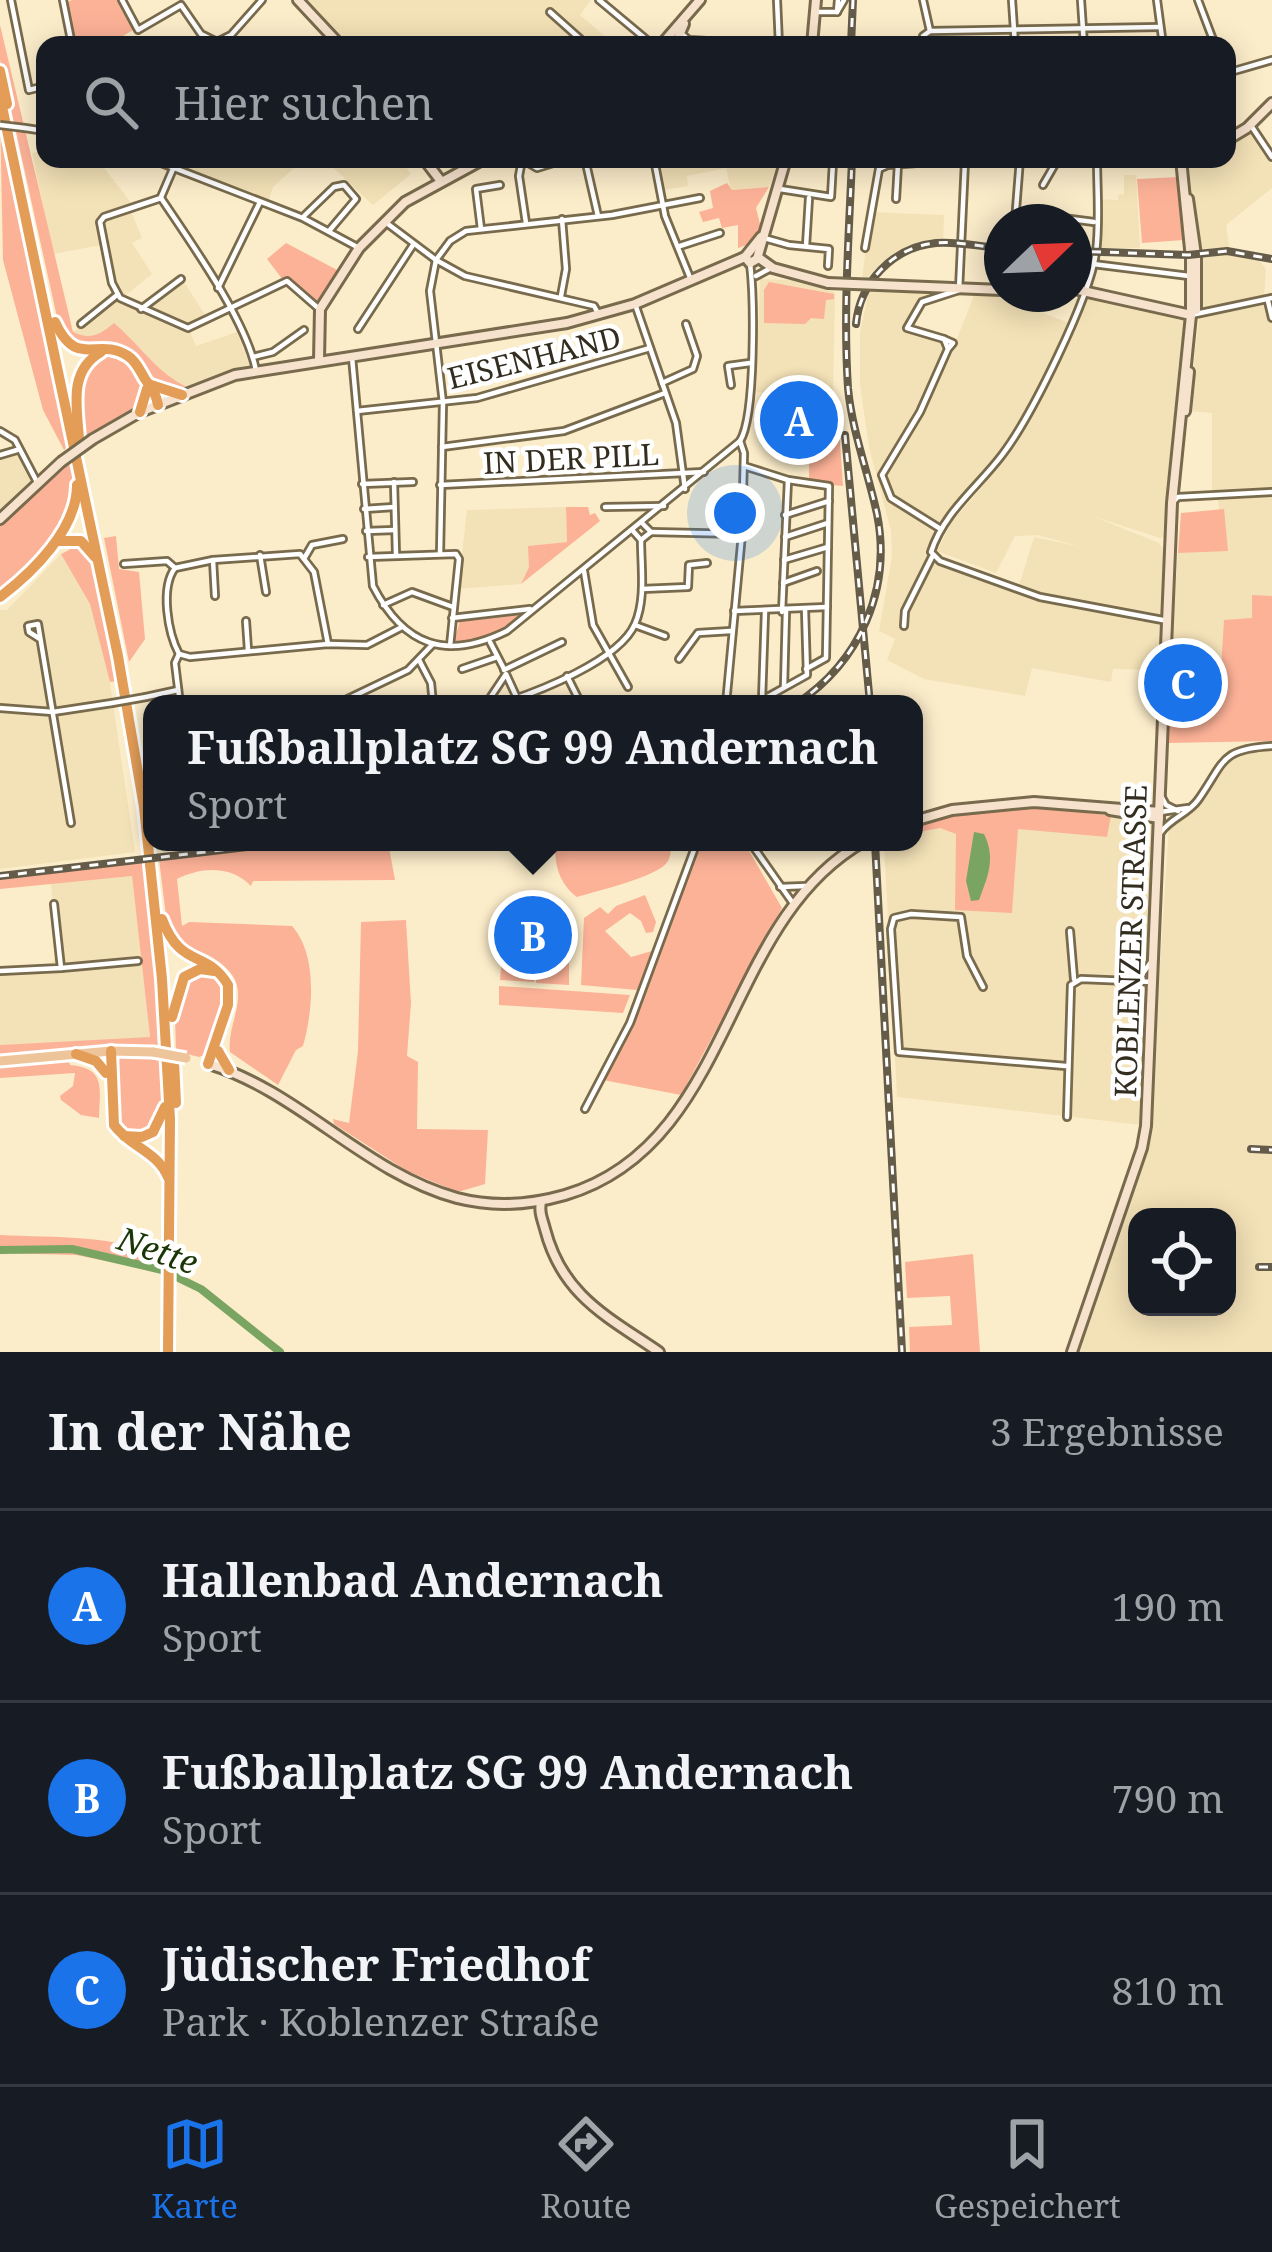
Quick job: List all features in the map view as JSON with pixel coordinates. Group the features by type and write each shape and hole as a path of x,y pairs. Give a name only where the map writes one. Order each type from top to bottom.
{"highway":[{"path":"0,71 86,439"},
{"path":"0,97 100,569 143,802"},
{"path":"55,322 70,346 130,357 158,405"},
{"path":"104,351 85,364 78,380 143,776"},
{"path":"148,384 182,394"},
{"path":"140,412 148,384"},
{"path":"0,597 53,542 75,508 76,455"},
{"path":"53,542 81,541 100,569"},
{"path":"149,851 162,979 174,1248"},
{"path":"154,851 172,1017 171,1352"},
{"path":"163,919 179,951 219,972 229,994 208,1064"},
{"path":"172,1017 184,977 200,969 219,972"},
{"path":"208,1064 218,1051 219,1036"},
{"path":"111,1051 105,1056 111,1114 121,1135 159,1160 171,1191"},
{"path":"218,1051 229,1070"},
{"path":"76,1054 96,1061 108,1077"},
{"path":"121,1135 142,1137 156,1129 163,1118 168,1087"}],"main road":[{"path":"0,1061 111,1051 153,1052 208,1064"}],"street":[{"path":"11,0 29,89 36,88"},
{"path":"63,0 70,36"},
{"path":"122,0 138,30 181,5 205,36"},
{"path":"229,36 262,0"},
{"path":"298,0 332,36"},
{"path":"599,0 648,36"},
{"path":"677,36 700,0"},
{"path":"778,0 778,36"},
{"path":"813,36 816,0"},
{"path":"815,12 837,12 841,0"},
{"path":"923,0 930,32"},
{"path":"1012,0 1014,36"},
{"path":"1081,0 1083,36"},
{"path":"1157,0 1162,36"},
{"path":"1198,0 1212,36"},
{"path":"550,12 577,36"},
{"path":"923,36 930,32 1160,27"},
{"path":"672,36 678,32"},
{"path":"678,32 684,36"},
{"path":"1236,70 1272,60"},
{"path":"1236,132 1272,103"},
{"path":"1250,123 1272,158"},
{"path":"0,125 36,130"},
{"path":"168,168 303,218 359,248"},
{"path":"431,168 440,180"},
{"path":"319,360 320,309 359,248 405,202 465,168"},
{"path":"520,168 526,223"},
{"path":"587,168 598,216"},
{"path":"655,168 662,205 691,280"},
{"path":"352,357 373,586 402,627 433,644 449,647 489,639 584,571 740,441 747,427 753,257 783,168"},
{"path":"777,188 831,197 833,168"},
{"path":"865,248 882,168"},
{"path":"896,199 901,168"},
{"path":"959,290 965,168"},
{"path":"1017,204 1019,168"},
{"path":"1043,185 1053,168"},
{"path":"1097,168 1093,265 1194,276"},
{"name":"KOBLENZER STRASSE","path":"1187,168 1194,276"},
{"name":"KOBLENZER STRASSE","path":"1072,1352 1142,1148 1175,497 1194,316 1188,168"},
{"path":"172,170 160,198 100,222 117,295 188,328 286,281 320,309"},
{"path":"303,218 334,187 344,185 356,199 328,231"},
{"path":"481,229 476,189 500,185"},
{"path":"806,246 809,196"},
{"path":"160,198 218,288 256,370"},
{"path":"440,554 442,403 430,291 436,260 455,236 481,229 700,198"},
{"path":"218,288 260,202"},
{"path":"560,297 566,269 562,219"},
{"path":"384,221 465,276 594,306 600,316"},
{"path":"1092,222 1096,222"},
{"path":"677,247 720,233"},
{"path":"763,237 829,248 828,266"},
{"path":"358,329 413,245"},
{"path":"753,257 770,268 828,283 984,290"},
{"path":"752,285 756,276 753,257"},
{"path":"0,519 86,439 182,394 256,370 600,316 753,257"},
{"path":"756,276 770,268"},
{"path":"141,309 182,279"},
{"path":"939,528 891,498 882,475 920,412 952,340 907,328 922,302 959,290"},
{"path":"1092,292 1194,316 1270,299 1272,319"},
{"path":"81,324 117,295"},
{"path":"635,304 676,422 685,489"},
{"path":"904,626 905,611 932,557 939,528 1004,452 1043,384 1070,312"},
{"path":"662,383 693,369 697,356 686,324"},
{"path":"253,357 273,352 304,330"},
{"path":"319,346 340,358"},
{"name":"EISENHAND","path":"356,411 442,403 539,382 650,348"},
{"path":"731,385 728,366 751,363"},
{"path":"442,447 564,431 665,393"},
{"path":"0,430 9,434 37,482"},
{"path":"727,695 742,533 740,441"},
{"path":"0,455 17,450"},
{"path":"744,466 829,486 826,658 806,669"},
{"name":"IN DER PILL","path":"440,485 704,472"},
{"path":"784,687 788,480"},
{"path":"394,482 396,555"},
{"path":"362,484 413,482"},
{"path":"1175,497 1272,492"},
{"path":"785,515 829,501"},
{"path":"605,507 664,506"},
{"path":"364,508 394,507"},
{"path":"643,523 651,532"},
{"path":"784,537 828,523"},
{"path":"365,531 395,530"},
{"path":"527,694 607,653 635,625 642,589 641,540 633,531"},
{"path":"641,540 651,532 742,533"},
{"path":"305,557 312,545 343,539"},
{"path":"784,560 828,547"},
{"path":"175,568 291,552 305,557 314,572 328,644"},
{"path":"368,556 456,554 449,647"},
{"path":"260,555 266,592"},
{"path":"932,557 1040,597 1168,621"},
{"path":"124,564 167,560 175,568"},
{"path":"213,560 214,596"},
{"path":"642,589 688,587 688,565 706,563"},
{"path":"175,568 166,589 173,643 179,654 190,657 328,644 367,645 402,627"},
{"path":"584,571 592,625 628,687"},
{"path":"783,583 817,571"},
{"path":"383,605 412,592 453,608"},
{"path":"734,611 827,607"},
{"path":"452,618 535,608"},
{"path":"770,695 807,675 805,609"},
{"path":"762,695 765,612"},
{"path":"246,621 248,650"},
{"path":"635,625 665,636"},
{"path":"679,659 698,634 731,632"},
{"path":"40,639 71,823"},
{"path":"489,639 516,695"},
{"path":"491,695 505,672 562,642"},
{"path":"356,695 396,677 433,644"},
{"path":"179,654 175,663 179,695"},
{"path":"462,669 497,657"},
{"path":"418,661 431,682 432,695"},
{"path":"567,676 576,695"},
{"path":"155,695 178,690"},
{"path":"0,708 53,712 143,698"},
{"path":"1159,836 1177,814 1193,805 1226,757 1245,748 1272,746"},
{"path":"1142,809 1160,792 1166,806 1177,814"},
{"path":"923,819 995,804 1034,802 1177,814"},
{"path":"1102,808 1142,809 1160,815"},
{"path":"585,1109 630,1023 694,851"},
{"path":"756,851 792,902"},
{"path":"208,1064 288,1100 403,1175 458,1198 542,1200 609,1176 664,1131 697,1083 792,902 851,851"},
{"path":"780,887 806,886"},
{"path":"54,904 61,968"},
{"path":"982,987 966,951 961,916 901,915 892,920 899,1052 1066,1066"},
{"path":"1067,1117 1066,1066 1074,981 1070,931"},
{"path":"1130,980 1140,976 1154,956"},
{"path":"0,971 138,961"},
{"path":"1140,976 1153,980"},
{"path":"1074,981 1153,980"},
{"path":"542,1200 540,1214 554,1259 574,1289 659,1352"},
{"path":"542,1200 544,1226"},
{"path":"523,1203 540,1214"}],"shaded area":[{"path":"119,0 133,30 123,36 74,36 67,2"},
{"path":"302,0 591,0 580,15 604,36 336,36"},
{"path":"0,25 73,332 95,335 114,323 187,387 181,391 151,382 135,359 74,347 59,326 0,60"},
{"path":"0,111 65,420 68,446 64,450 43,410 3,260"},
{"path":"1249,129 1272,165 1272,188 1226,225 1230,253 1259,260 1266,269 1264,298 1200,314 1189,168 1236,168 1236,137"},
{"path":"36,152 36,168 104,168 136,209 131,212 142,238 132,243 152,274 122,298 145,308 184,282 209,321 190,331 196,346 237,332 250,367 187,387 102,334 86,338 73,332 120,297 106,244 53,254 32,153"},
{"path":"184,168 294,168 273,187 269,200"},
{"path":"334,168 406,168 411,174 373,205"},
{"path":"658,168 726,168 687,176 688,186 662,190"},
{"path":"726,168 776,168 769,187 731,190"},
{"path":"1124,175 1136,175 1140,248 1099,248 1099,199 1118,200 1124,194"},
{"path":"1178,177 1184,240 1142,243 1137,179"},
{"path":"727,183 732,190 769,187 756,208 761,228 752,243 738,248 738,225 722,228 719,218 703,222 699,212 713,208 710,191"},
{"path":"870,212 944,215 943,245 905,254 874,282 862,281"},
{"path":"286,243 339,271 317,305 293,282 283,280 267,259"},
{"path":"760,279 791,280 835,292 833,394 756,392"},
{"path":"769,282 834,294 834,299 826,300 824,319 811,318 805,324 764,323 764,290"},
{"path":"869,291 929,293 904,332 956,341 975,293 984,293 984,312 1040,312 1069,323 1073,312 1092,312 1092,293 1189,317 1168,535 1160,538 1092,516 1159,543 1168,555 1162,670 1113,669 1111,682 1032,668 1025,696 924,679 887,660 895,639 879,631 892,556 891,531 869,447 860,385 860,332","holes":["980,475 987,481 951,523 937,551 996,573 1015,536 1037,535 1082,547 1034,537 1018,589 1022,593 948,568 926,555 940,521"]},
{"path":"1272,300 1272,489 1212,491 1212,413 1188,411 1199,318"},
{"path":"109,353 130,361 145,390 137,408 83,439 78,391 90,361"},
{"path":"808,398 837,399 843,486 809,483 809,461 789,459 789,441 808,437"},
{"path":"16,454 34,479 0,513 0,459"},
{"path":"72,460 70,500 55,536 31,567 0,594 0,524 47,477"},
{"path":"1272,495 1272,596 1253,618 1221,685 1204,685 1194,675 1193,654 1171,653 1178,553 1208,550 1223,509 1219,510 1218,500"},
{"path":"566,507 567,542 529,546 529,567 521,584 458,589 467,510"},
{"path":"566,507 588,507 590,515 595,513 600,521 521,584 529,567 528,546 567,542"},
{"path":"1224,509 1228,551 1178,553 1181,513"},
{"path":"116,536 119,569 139,572 145,639 129,662 104,538"},
{"path":"71,540 92,555 119,681 110,682 90,604 61,554 69,550"},
{"path":"61,554 90,604 108,670 135,852 0,869 0,610 7,610"},
{"path":"1252,595 1272,596 1272,741 1169,743 1169,723 1174,719 1167,705 1171,653 1194,654 1195,675 1204,675 1205,685 1220,685 1224,620 1252,618"},
{"path":"520,614 490,636 454,641 460,620"},
{"path":"1272,748 1272,1352 1077,1352 1148,1150 1169,826 1197,806 1221,766 1235,754"},
{"path":"1053,807 1111,816 1107,837 1018,829 1012,913 955,910 956,834 940,828 923,831 923,824 968,811"},
{"path":"1111,816 1152,822 1148,947 1143,969 1148,993 1142,1125 897,1097 884,851 923,851 923,831 940,828 956,834 1012,912 1017,828 1106,837"},
{"path":"974,832 984,834 990,859 979,900 971,901 966,881"},
{"path":"228,851 390,851 395,880 253,881 251,886 234,874 216,870 177,879 182,926 189,922 292,926 300,938 310,967 309,1017 303,1046 296,1050 278,1085 230,1052 238,998 234,978 218,962 190,955 167,924 159,859"},
{"path":"556,851 670,851 668,861 653,873 577,897 559,873"},
{"path":"698,851 749,851 782,908 681,1095 603,1080 645,992"},
{"path":"147,861 163,1049 0,1057 0,1045 150,1037 132,876 0,889 0,878"},
{"path":"132,876 150,1038 0,1045 0,969 49,966 57,955 51,883"},
{"path":"645,895 656,922 653,932 646,933 630,913 605,931 631,957 652,951 637,990 581,985 584,918 600,907 608,914"},
{"path":"504,913 565,915 563,957 502,955"},
{"path":"406,920 411,1003 407,1056 418,1062 417,1129 488,1130 485,1184 458,1192 407,1171 333,1119 349,1123 358,1051 361,922"},
{"path":"502,958 569,963 569,985 536,983 536,966 534,982 500,980"},
{"path":"201,971 218,977 223,995 208,1053 199,1057 176,1051 175,1015 182,983"},
{"path":"499,986 630,995 623,1013 499,1005"},
{"path":"117,1056 163,1059 162,1112 152,1131 127,1133 118,1127"},
{"path":"68,1058 70,1065 95,1075 100,1089 99,1118 81,1115 61,1100 73,1086 75,1073 0,1078 0,1065"},
{"path":"0,1235 128,1245 168,1259 166,1273 76,1255 0,1253"},
{"path":"973,1254 980,1352 910,1352 909,1327 952,1325 950,1296 907,1298 905,1262"}],"waterway":[{"name":"Nette","path":"0,1250 72,1249 162,1270 201,1289 280,1352"}],"railway":[{"path":"851,36 853,0"},
{"path":"808,695 854,645 875,596 880,569 877,514 848,388 852,168"},
{"path":"856,324 872,281 906,251 944,243 984,246"},
{"path":"1092,252 1188,255 1227,251 1272,259"},
{"path":"845,435 869,695"},
{"path":"0,876 213,851"},
{"path":"875,851 902,1352"},
{"path":"1251,1149 1272,1150"},
{"path":"1259,1267 1272,1267"}],"place":[{"name":"Hallenbad Andernach","path":"799,420"},
{"name":"Jüdischer Friedhof","path":"1183,683"},
{"name":"Fußballplatz SG 99 Andernach","path":"533,935"}]}
